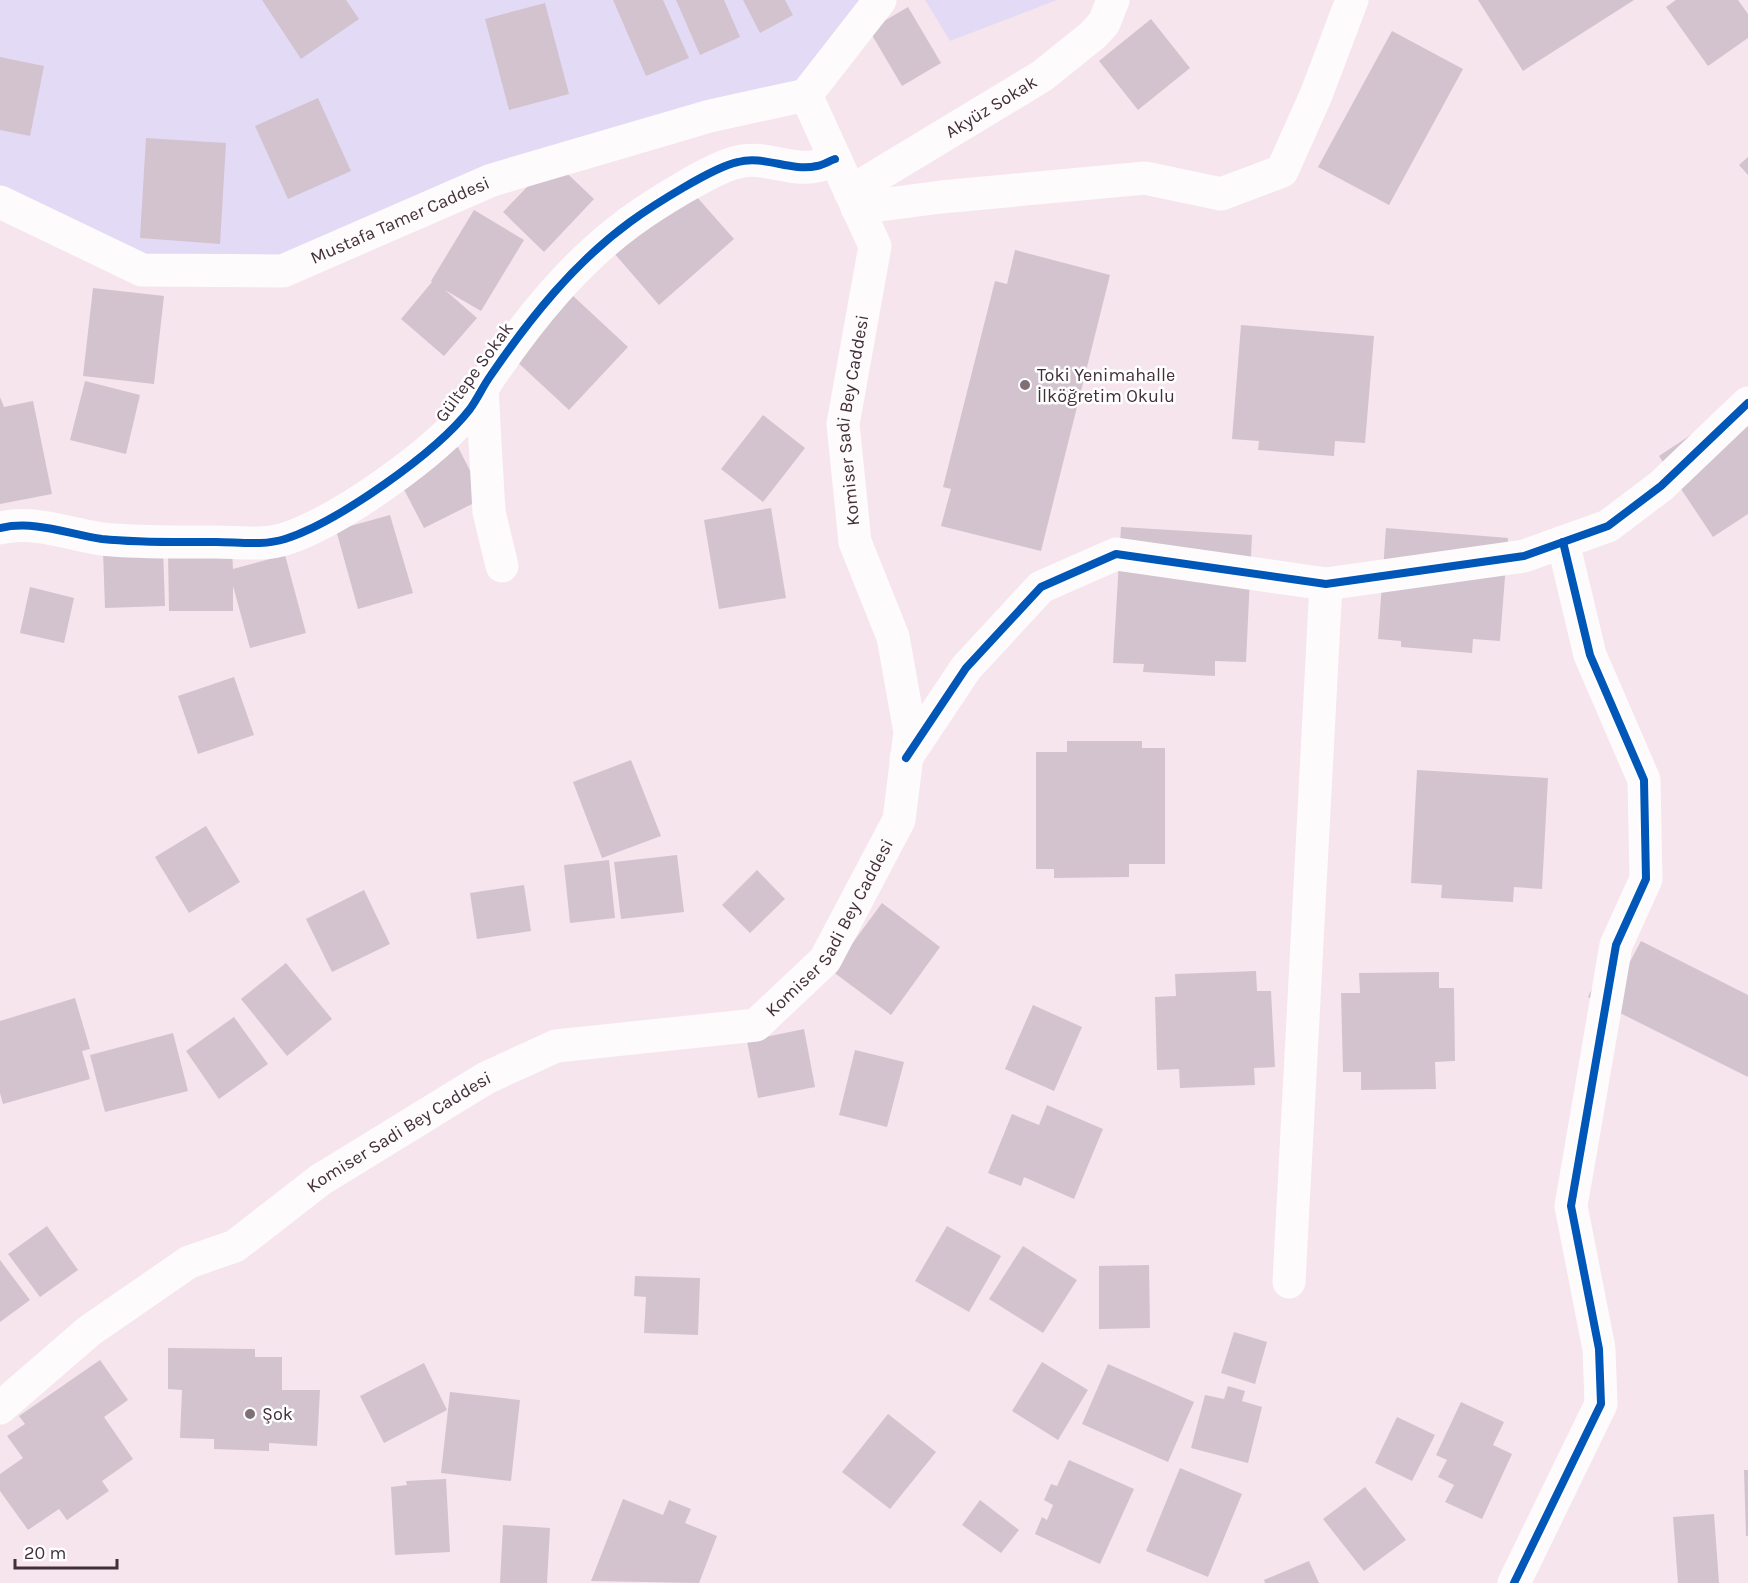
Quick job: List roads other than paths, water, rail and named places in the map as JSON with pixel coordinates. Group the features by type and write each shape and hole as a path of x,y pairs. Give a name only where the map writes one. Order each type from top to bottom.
{"street":[{"path":"806,95 880,0"},
{"name":"Akyüz Sokak","path":"854,200 1050,71 1072,54 1104,23 1113,0"},
{"path":"854,200 940,197 1145,178 1221,194 1282,171 1316,95 1352,0"},
{"name":"Komiser Sadi Bey Caddesi","path":"0,1408 89,1331 189,1262 235,1246 320,1180 486,1078 556,1046 756,1025 825,960 898,820 910,732 893,637 855,542 843,424 875,246 806,95"},
{"name":"Mustafa Tamer Caddesi","path":"0,202 142,270 283,272 492,180 710,116 806,95"},
{"name":"Gültepe Sokak","path":"0,528 12,525 39,526 102,538 181,544 248,543 285,539 334,515 409,467 442,440 470,408 528,324 569,276 632,221 695,183 738,161 761,161 799,167 816,166 835,159"},
{"path":"482,388 489,512 501,566"},
{"path":"906,758 966,668 1041,587 1116,554 1326,584 1524,556 1608,526 1661,486 1748,403"},
{"path":"1514,1583 1600,1404 1599,1349 1571,1206 1616,945 1646,879 1644,780 1590,655 1563,542"},
{"path":"1289,1282 1326,584"}],"place":[{"name":"Toki Yenimahalle İlköğretim Okulu","path":"1025,385"},
{"name":"Şok","path":"250,1414"}]}
